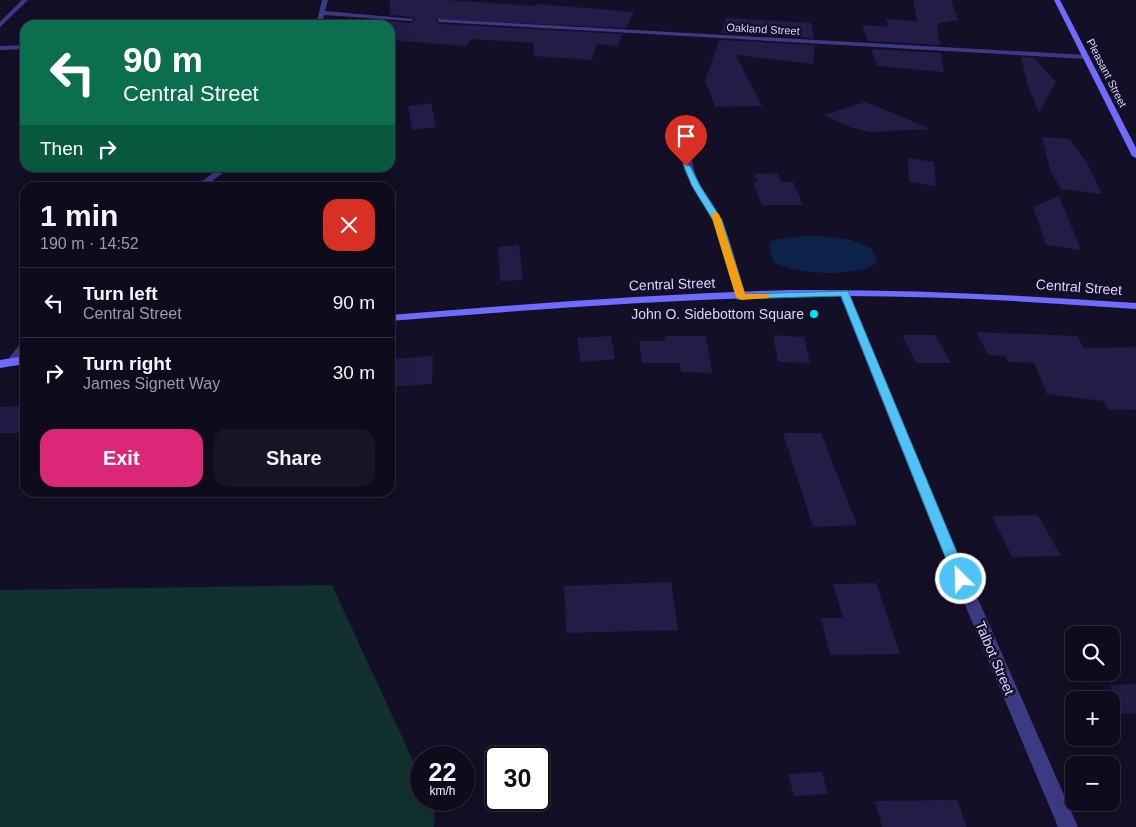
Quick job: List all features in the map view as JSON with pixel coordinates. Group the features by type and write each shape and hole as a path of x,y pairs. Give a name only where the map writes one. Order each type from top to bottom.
{"main road":[{"name":"Pleasant Street","path":"1057,0 1136,156"},
{"name":"Central Street","path":"395,318 649,299 844,293 1005,297 1136,306"},
{"path":"6,363 20,361"}],"street":[{"path":"0,25 24,0"},
{"path":"320,20 325,0"},
{"path":"322,14 411,18"},
{"name":"Oakland Street","path":"439,20 1086,57"},
{"path":"0,48 20,47"},
{"path":"688,153 686,166 696,186 718,220 741,297"},
{"path":"205,182 219,172"},
{"name":"Talbot Street","path":"844,293 939,526 1068,827"},
{"path":"6,363 20,350"}],"green space":[{"path":"332,585 410,754 410,811 435,811 434,827 0,827 0,590"}],"water":[{"path":"800,236 828,237 855,241 872,249 877,263 855,271 825,273 795,269 773,261 769,244 773,240"}],"building":[{"path":"390,0 446,0 536,6 538,4 634,12 626,28 435,19 439,24 623,34 617,46 597,44 592,60 533,56 534,43 472,39 466,46 395,40 395,21 411,23 416,19 414,17 390,15"},
{"path":"913,0 951,0 958,20 937,24 940,45 868,41 862,25 889,27 886,19 917,21"},
{"path":"726,18 811,23 814,38 721,33"},
{"path":"719,40 815,45 813,64 736,55 762,106 715,107 705,81"},
{"path":"871,49 941,53 944,72 877,66"},
{"path":"1021,57 1034,58 1056,82 1039,113 1028,86"},
{"path":"865,102 930,129 870,132 852,128 824,115"},
{"path":"431,103 436,127 412,130 408,106"},
{"path":"1042,137 1070,139 1088,165 1102,194 1061,189 1051,173"},
{"path":"908,158 934,162 936,186 909,182"},
{"path":"778,173 781,182 793,182 803,205 762,205 753,182 757,182 754,174"},
{"path":"1059,196 1081,250 1046,245 1033,207"},
{"path":"519,245 523,280 500,281 498,247"},
{"path":"976,332 1077,336 1084,348 1136,347 1136,410 1108,409 1103,401 1047,394 1034,363 1008,362 1005,356 988,355"},
{"path":"773,335 804,337 810,363 778,362"},
{"path":"902,335 935,335 951,363 916,363"},
{"path":"611,336 615,359 581,362 577,338"},
{"path":"665,336 706,336 712,373 681,372 680,363 642,363 639,341 666,341"},
{"path":"433,356 432,384 395,387 395,359"},
{"path":"20,406 20,433 0,433 0,407"},
{"path":"783,433 821,433 857,525 813,527"},
{"path":"1038,515 1061,556 1012,557 992,516"},
{"path":"671,582 678,630 566,633 564,586"},
{"path":"876,583 900,654 830,655 821,618 843,618 833,584"},
{"path":"1136,684 1136,713 1120,714 1120,691 1111,691 1111,685"},
{"path":"822,772 828,794 794,796 788,774"},
{"path":"957,800 967,827 882,827 875,801"}],"slow traffic":[{"path":"715,214 741,297 766,296"}],"place":[{"name":"John O. Sidebottom Square","path":"814,314"}],"route":[{"path":"686,166 696,186 718,220 741,297 844,293 961,579"}]}
